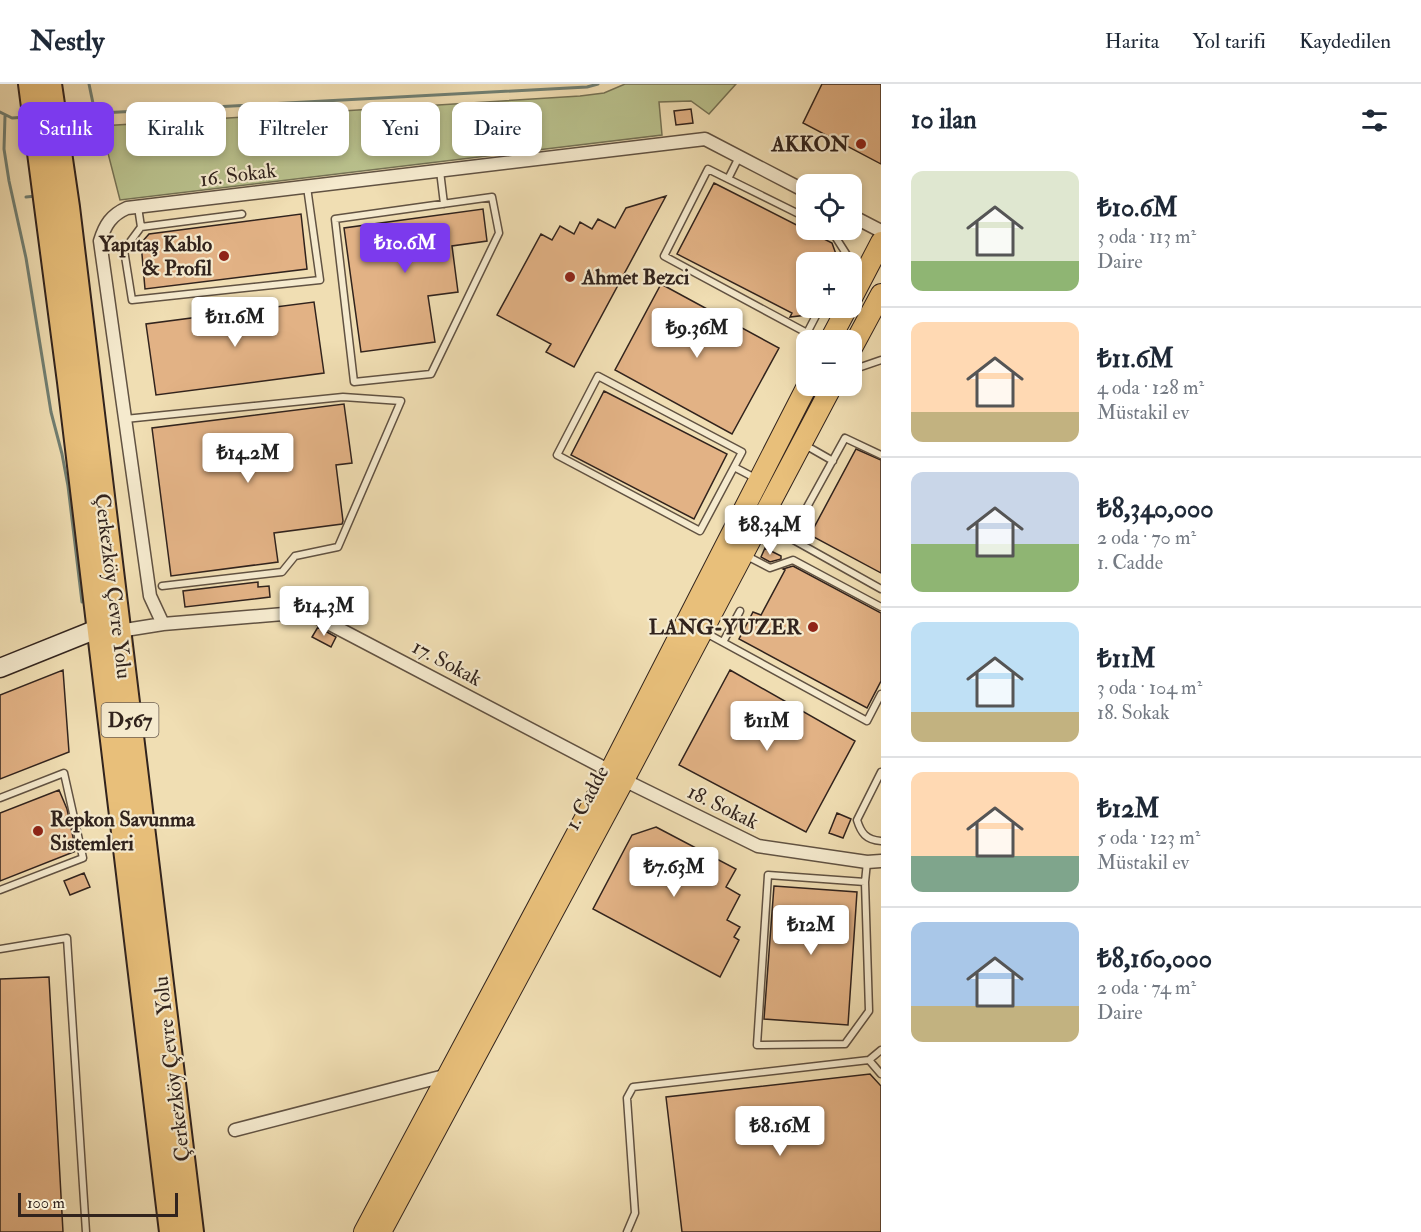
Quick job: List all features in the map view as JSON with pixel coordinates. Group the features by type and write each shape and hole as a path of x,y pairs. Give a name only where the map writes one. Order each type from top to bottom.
{"highway":[{"name":"Çerkezköy Çevre Yolu","path":"41,92 54,181 108,630"},
{"name":"Çerkezköy Çevre Yolu","path":"57,207 69,382 108,630 192,1232"},
{"name":"D567","path":"108,630 171,1232"}],"main road":[{"path":"862,279 881,242"},
{"path":"862,330 881,294"},
{"name":"1. Cadde","path":"381,1232 617,775 802,396"},
{"name":"1. Cadde","path":"364,1232 448,1075 617,775 703,631 827,396"}],"street":[{"name":"16. Sokak","path":"163,624 150,596 100,242 110,218 127,208 705,139 796,186"},
{"path":"862,221 881,231"},
{"name":"17. Sokak","path":"108,630 307,612 617,775"},
{"path":"0,668 108,630"},
{"name":"18. Sokak","path":"617,775 758,846 867,862 881,861"},
{"path":"235,1130 448,1075"}],"lane":[{"path":"728,179 739,157"},
{"path":"796,213 708,169 664,256 807,333 815,318"},
{"path":"440,171 444,204"},
{"path":"138,207 141,227 124,250 132,300 320,280 307,186"},
{"path":"492,197 499,233 430,374 354,382 335,219 444,204 492,197"},
{"path":"141,227 242,214"},
{"path":"862,367 881,360"},
{"path":"598,376 742,452 734,467 700,531 557,455 598,376"},
{"path":"125,419 343,397 401,401 338,547 295,556 282,572 162,586"},
{"path":"881,455 845,438 790,538 881,589"},
{"path":"802,443 833,461"},
{"path":"734,467 759,480"},
{"path":"744,554 770,568 793,560 881,607"},
{"path":"723,642 740,611"},
{"path":"703,631 867,721 881,694"},
{"path":"881,772 857,820 861,832 867,837 881,841"},
{"path":"0,798 64,773 82,858 0,890"},
{"path":"865,882 768,875 756,1045 845,1044 868,1011 865,882 867,862"},
{"path":"0,949 67,938 86,1232"},
{"path":"627,1232 634,1213 627,1098 633,1087 869,1060 881,1050"},
{"path":"869,1060 881,1074"}],"green space":[{"path":"625,84 736,84 709,114 691,101 659,102 662,135 542,149 542,102 484,102 604,93"},
{"path":"452,104 452,156 487,156 120,200 109,156 114,156 114,125 126,124 126,156 226,156 226,118 238,117 238,156 349,156 349,110 361,110 361,156 440,156 440,105"}],"building":[{"name":"AKKON","path":"822,84 881,84 881,164 803,123"},
{"path":"691,109 693,123 676,125 674,111"},
{"path":"714,183 796,225 796,240 826,240 832,243 835,252 796,252 796,316 790,317 792,313 677,254"},
{"name":"Ahmet Bezci","path":"666,196 574,367 546,352 551,344 497,315 541,234 552,240 560,226 574,234 580,222 592,229 598,219 615,228 626,208"},
{"path":"483,209 487,241 452,246 458,292 428,296 435,342 361,352 344,228"},
{"name":"Yapıtaş Kablo & Profil","path":"301,214 307,269 145,289 141,243 149,234"},
{"path":"661,284 779,348 732,434 615,370"},
{"path":"314,302 324,373 156,395 146,324"},
{"path":"604,391 727,454 694,519 571,455"},
{"path":"344,404 352,463 336,465 342,524 274,533 278,562 171,576 152,428"},
{"path":"856,449 881,460 881,573 810,535"},
{"path":"765,548 781,556 781,559 770,562 761,557"},
{"name":"LANG-YUZER","path":"793,566 881,613 881,681 867,708 739,639 753,612 761,615 785,570 783,569"},
{"path":"258,582 258,587 269,586 270,597 185,607 183,591"},
{"path":"318,627 336,637 331,647 312,637"},
{"path":"63,670 69,752 0,779 0,695"},
{"path":"730,670 855,741 806,832 679,765"},
{"name":"Repkon Savunma Sistemleri","path":"59,790 67,809 76,851 0,881 0,813"},
{"path":"837,813 851,819 843,838 829,833"},
{"path":"656,827 736,869 726,887 740,895 727,920 740,927 734,937 739,940 720,977 593,909 632,835"},
{"path":"84,873 90,887 70,895 64,881"},
{"path":"774,886 857,892 848,1025 764,1019"},
{"path":"49,977 63,1232 0,1232 0,979"},
{"path":"870,1074 881,1086 881,1232 682,1232 666,1097"}],"waterway":[{"path":"89,84 93,102"},
{"path":"114,112 587,87 598,84"},
{"path":"0,112 12,118 18,118"},
{"path":"5,116 4,149 9,181 26,258 51,412 68,486 82,602"},
{"path":"26,197 36,196"}],"place":[{"name":"AKKON","path":"861,144"},
{"name":"Yapıtaş Kablo & Profil","path":"224,256"},
{"name":"Ahmet Bezci","path":"570,277"},
{"name":"LANG-YUZER","path":"813,627"},
{"name":"Repkon Savunma Sistemleri","path":"38,831"}]}
